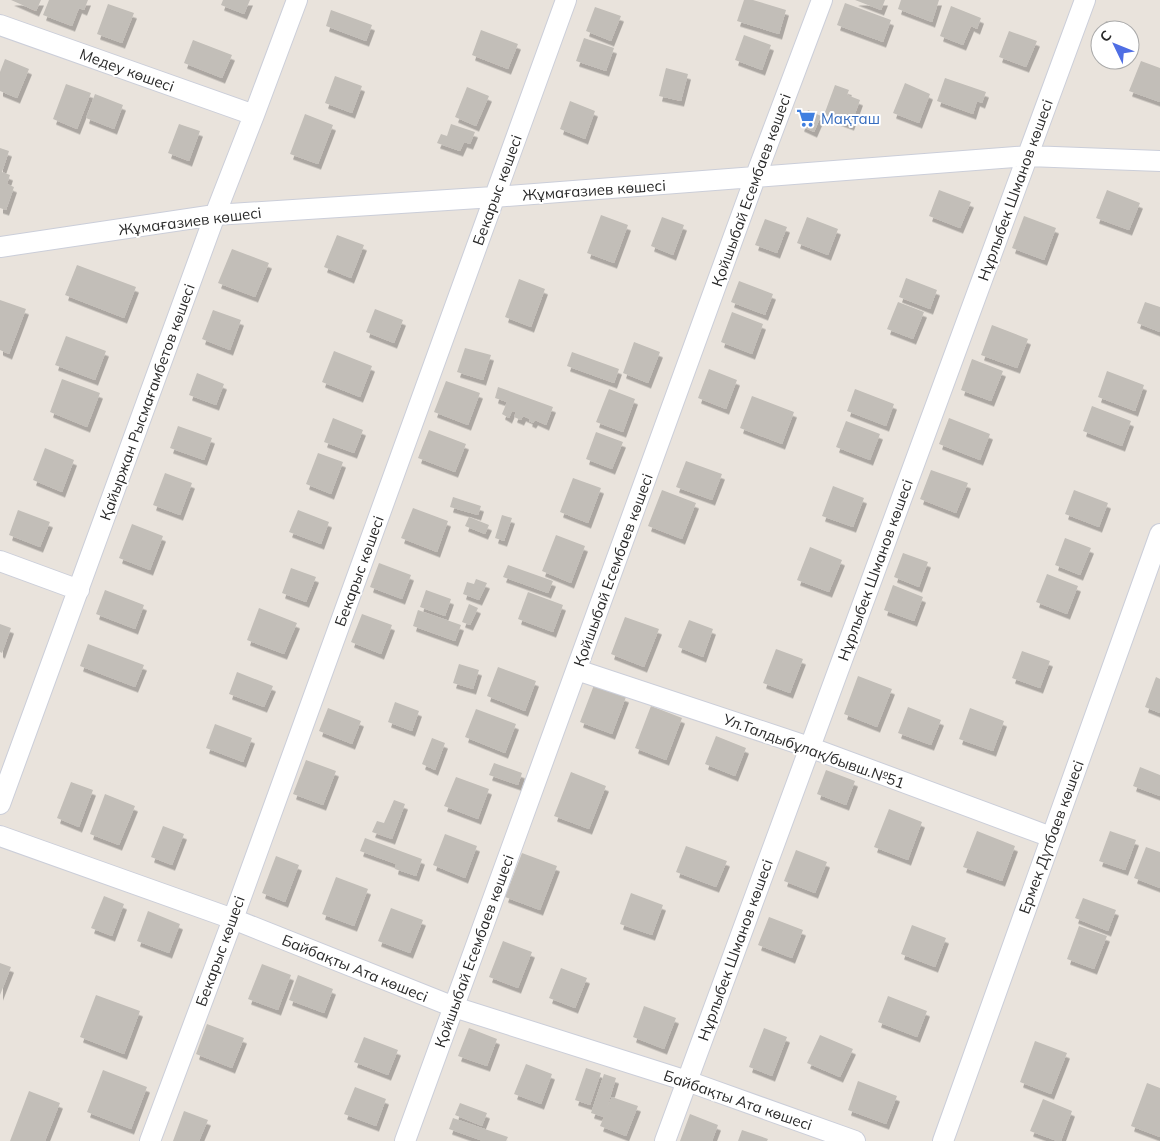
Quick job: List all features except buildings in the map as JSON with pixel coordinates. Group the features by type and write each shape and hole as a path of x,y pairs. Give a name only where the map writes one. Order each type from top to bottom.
{"street":[{"name":"Қайыржан Рысмағамбетов көшесі","path":"0,804 215,215 296,0"},
{"name":"Бекарыс көшесі","path":"150,1141 233,919 566,0"},
{"name":"Қойшыбай Есембаев көшесі","path":"405,1141 755,178 822,0"},
{"name":"Нұрлыбек Шманов көшесі","path":"665,1141 1085,0"},
{"name":"Медеу көшесі","path":"0,25 254,115"},
{"name":"Жұмағазиев көшесі","path":"0,247 215,215 494,197 1028,156 1160,161"},
{"name":"Ермек Дүтбаев көшесi","path":"943,1141 1050,837 1160,534"},
{"path":"0,561 79,590"},
{"name":"Ул.Талдыбұлақ/бывш.№51","path":"577,670 809,747 1050,837"},
{"name":"Байбақты Ата көшесі","path":"0,836 233,919 454,1007 687,1081 855,1141"}],"place":[{"name":"Мақташ","path":"806,118"}]}
